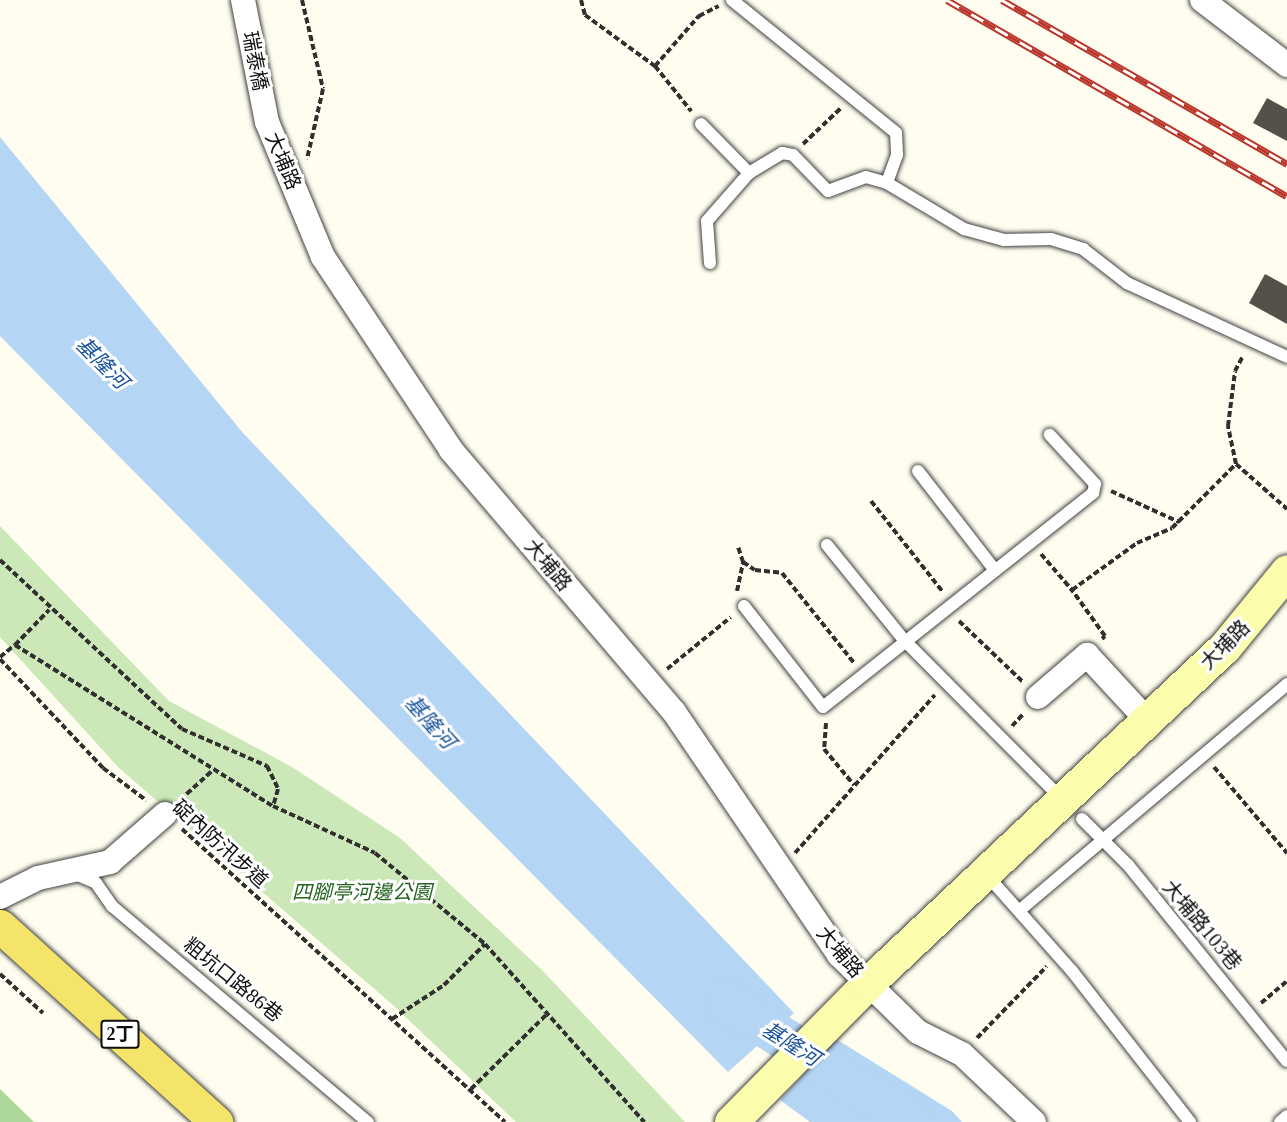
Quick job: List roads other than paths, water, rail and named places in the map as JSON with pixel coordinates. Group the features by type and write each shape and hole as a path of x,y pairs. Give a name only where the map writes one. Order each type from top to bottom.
{"main road":[{"name":"2丁","path":"12,936 216,1122"}],"street":[{"name":"瑞泰橋","path":"243,0 267,122"},
{"path":"1202,0 1287,65"},
{"name":"大埔路","path":"267,122 323,257 451,450 674,712 838,955 859,993 918,1032 962,1054 1034,1122"},
{"name":"大埔路","path":"859,993 984,872 1072,808 1146,719 1261,609 1287,571"},
{"path":"1038,698 1088,655 1146,719"},
{"path":"0,897 38,878 73,873 118,856 165,814"},
{"path":"731,1122 859,993"}],"lane":[{"path":"731,0 854,94 896,133 897,155 887,183"},
{"path":"701,124 749,174"},
{"path":"710,263 706,221 766,159 793,155 828,191 866,177 887,183 964,229 1004,240 1051,238 1083,249 1127,283 1287,357"},
{"path":"744,606 823,707 993,569 1093,493 1095,484 1050,435"},
{"path":"918,471 993,569"},
{"name":"大埔路103巷","path":"827,545 904,640 1101,838 1287,1061"},
{"path":"1020,910 1101,838 1287,684"},
{"path":"984,872 1058,955 1190,1122"},
{"name":"粗坑口路86巷","path":"73,873 96,883 112,906 368,1122"},
{"path":"1280,1122 1287,1116"}],"water":[{"path":"0,137 243,433 794,1013 728,1072 0,336"},
{"path":"836,1039 952,1111 962,1122 810,1122 780,1100"}],"waterway":[{"name":"基隆河","path":"725,1001 914,1122"}],"railway":[{"path":"947,0 1287,196"},
{"path":"1002,0 1287,164"}],"park label":[{"name":"四腳亭河邊公園","path":"362,892"}]}
